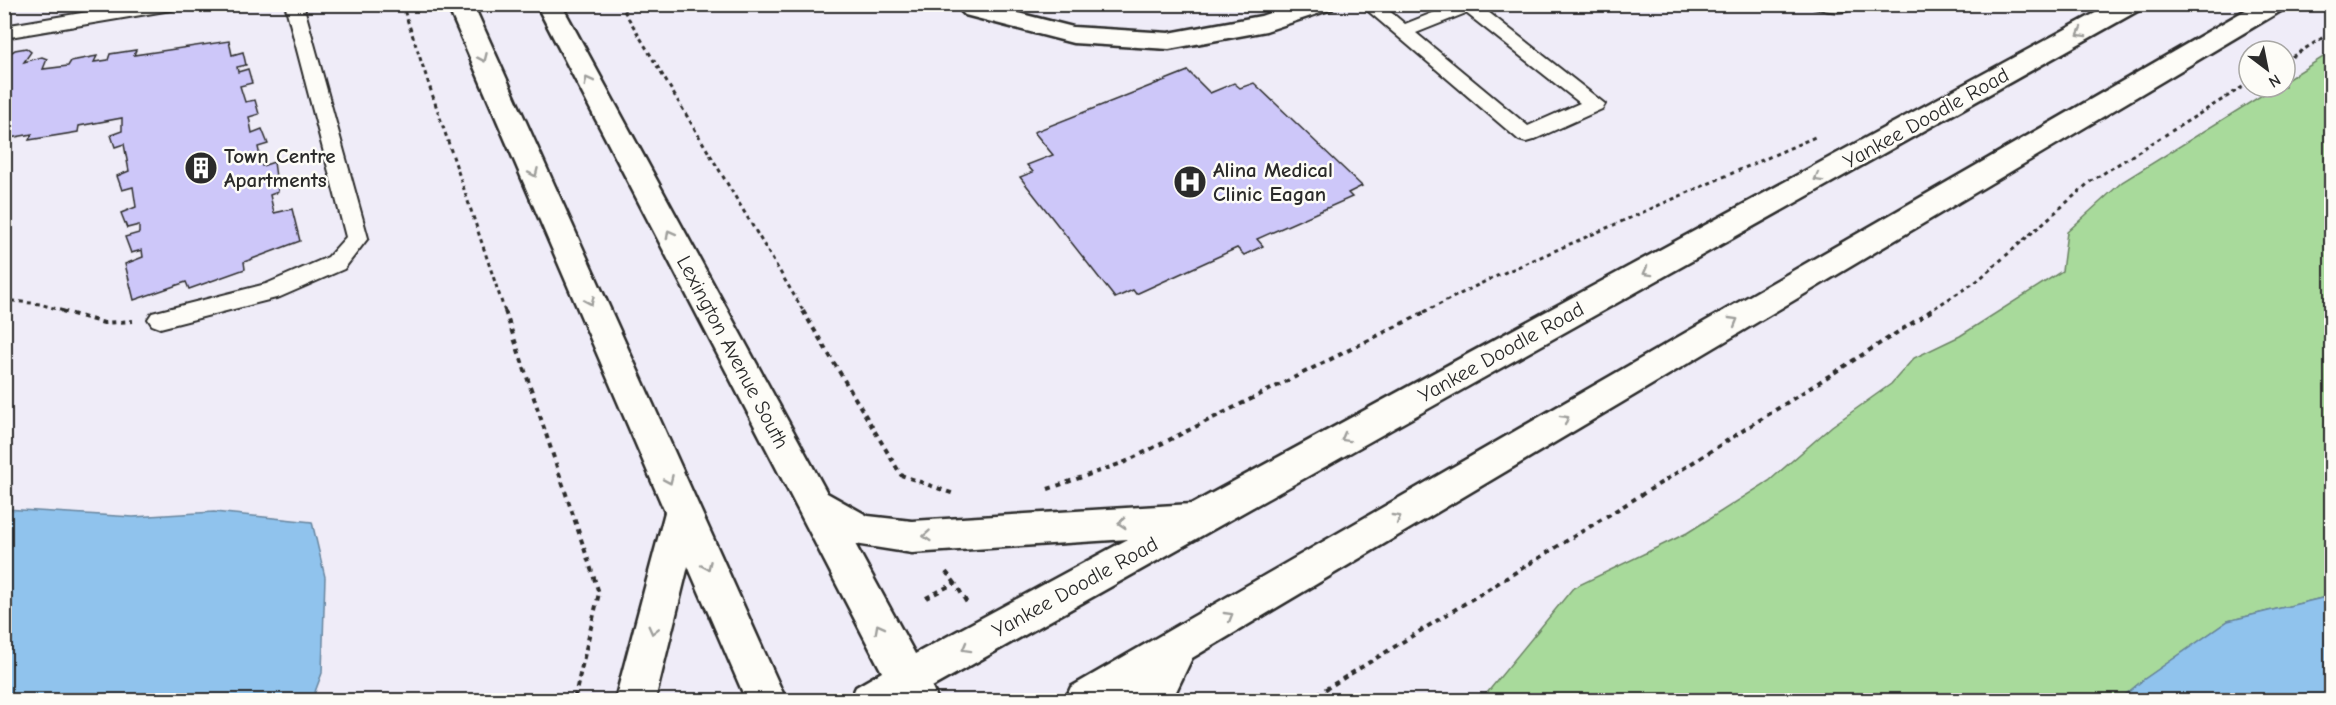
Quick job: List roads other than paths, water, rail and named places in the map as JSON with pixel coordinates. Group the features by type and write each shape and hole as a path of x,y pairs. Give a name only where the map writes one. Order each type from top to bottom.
{"main road":[{"path":"460,4 766,700"},
{"name":"Lexington Avenue South","path":"548,4 912,690"},
{"path":"966,4 974,9 1073,35 1169,41 1266,23 1323,4"},
{"name":"Yankee Doodle Road","path":"870,700 912,690 1201,518 2132,4"},
{"path":"1084,700 2275,4"},
{"path":"813,503 862,531 912,537 1201,518"},
{"path":"635,700 683,513"},
{"path":"1152,700 1178,646"}],"lane":[{"path":"4,32 171,4"},
{"path":"160,318 272,291 336,263 357,238 294,4"},
{"path":"1369,4 1402,32 1526,135 1595,104 1468,6 1402,32"},
{"path":"1821,4 1844,6 1848,4"}],"water":[{"path":"5,509 133,517 214,512 312,522 325,577 322,673 312,700 5,700"},
{"path":"2331,593 2331,700 2119,700 2143,680 2228,621 2326,597"}],"place":[{"name":"Town Centre Apartments","path":"201,168"},
{"name":"Alina Medical Clinic Eagan","path":"1190,182"}]}
